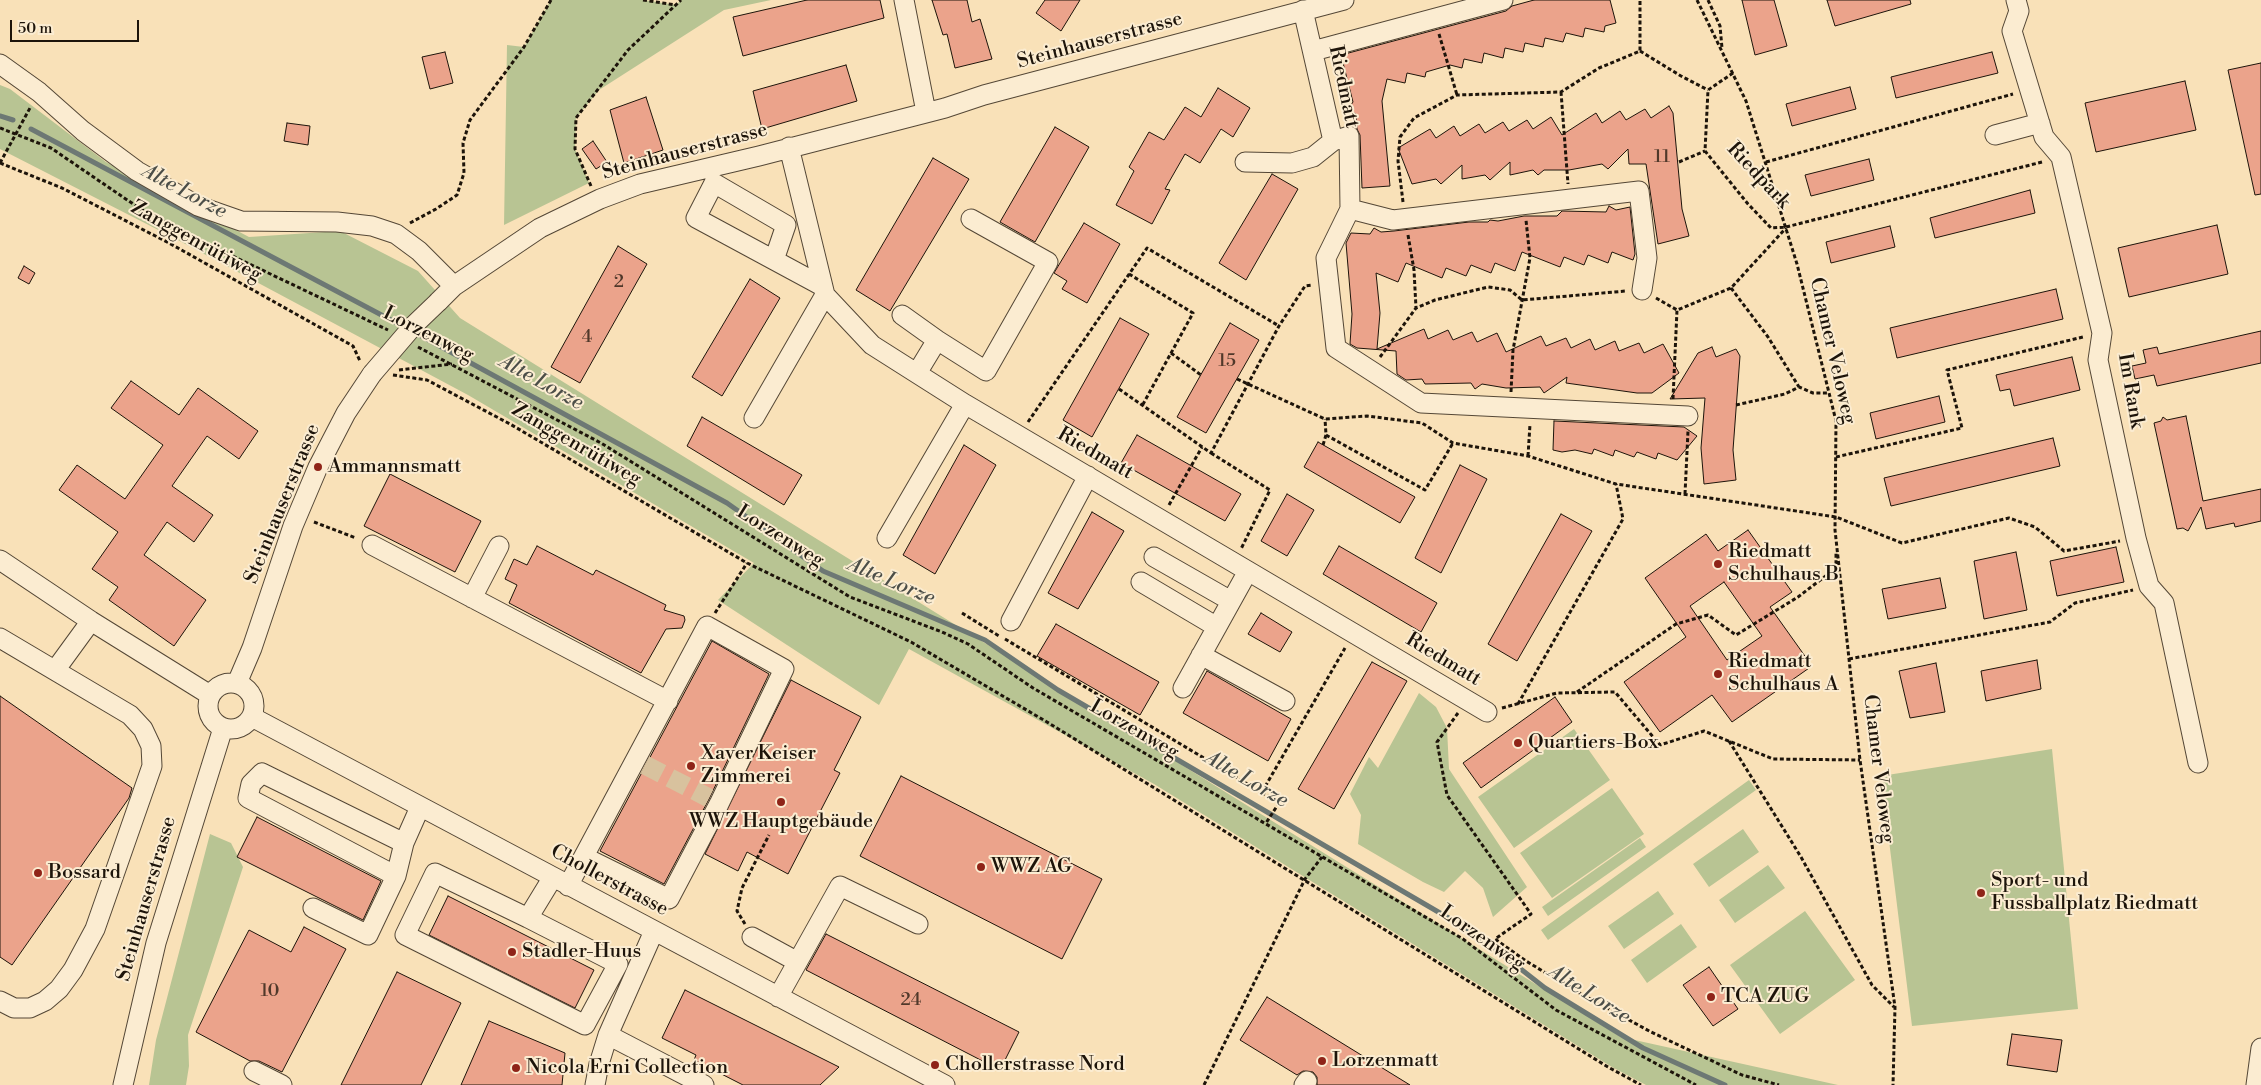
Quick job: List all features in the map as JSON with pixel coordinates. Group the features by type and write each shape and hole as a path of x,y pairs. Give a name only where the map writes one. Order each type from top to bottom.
{"street":[{"path":"904,0 926,112"},
{"name":"Steinhauserstrasse","path":"237,683 252,648 293,526 332,436 374,373 414,325 454,286 540,228 600,199 640,184 926,112 1344,0"},
{"path":"1313,51 1503,0"},
{"name":"Im Rank","path":"2016,0 2019,11 2012,31 2044,136 2061,157 2102,333 2098,360 2136,538 2149,586 2164,603 2198,763"},
{"name":"Riedmatt","path":"1245,162 1292,163 1313,156 1333,141 1303,10"},
{"path":"0,64 39,92 83,131 137,171 198,206 241,221 261,223 337,222 372,226 396,234 419,251 454,286"},
{"path":"1996,135 2040,123"},
{"path":"1333,141 1349,136 1350,209 1326,258 1336,348 1421,403 1680,415"},
{"name":"Riedmatt","path":"789,147 824,291 872,345 1018,436 1487,712"},
{"path":"754,418 824,291 774,260 696,218 714,183 786,225 774,260"},
{"path":"1350,209 1393,220 1639,191 1647,258 1642,290"},
{"path":"902,316 986,371 1048,262 971,219"},
{"path":"917,373 937,340"},
{"path":"887,538 965,404"},
{"path":"1011,621 1088,476"},
{"path":"372,545 668,701"},
{"path":"472,598 499,546"},
{"path":"1154,557 1231,601"},
{"path":"0,560 91,621 210,695"},
{"path":"1183,688 1231,601 1241,567"},
{"path":"1141,582 1217,627"},
{"path":"56,670 91,621"},
{"path":"528,918 584,857 640,763 668,701 707,626 784,669 714,801 669,899 584,857"},
{"path":"0,638 130,715 143,729 151,746 152,766 95,929 73,970 59,989 45,1001 30,1008 14,1008 0,1001"},
{"path":"1201,655 1284,700"},
{"path":"237,683 249,691 253,699 252,717 240,728 223,728 215,723 209,714 207,705 210,695 222,684 237,683"},
{"name":"Chollerstrasse","path":"252,717 945,1085"},
{"name":"Steinhauserstrasse","path":"123,1085 156,943 223,728"},
{"path":"396,876 248,798 251,784 262,773 404,843"},
{"path":"313,908 368,935 396,876 404,843 420,807"},
{"path":"435,873 528,918 618,964 585,1025 406,935 435,873"},
{"path":"778,997 796,961 840,886 918,924"},
{"path":"595,1085 608,1035 654,931"},
{"path":"752,937 796,961"},
{"path":"608,1035 704,1085"},
{"path":"2258,1074 2261,1048"},
{"path":"254,1071 282,1085"}],"path":[{"path":"396,234 413,220 436,209 456,195 464,173 463,143 470,120 524,47 551,0"},
{"path":"643,0 676,5"},
{"path":"600,199 589,183 575,150 576,118 628,50 681,0"},
{"path":"1640,0 1640,50"},
{"name":"Chamer Veloweg","path":"1697,0 1746,100 1786,227 1836,421 1835,530 1860,760 1894,1007 1893,1085"},
{"path":"1708,0 1720,26 1722,51"},
{"path":"1435,18 1457,95"},
{"path":"1640,50 1681,76 1708,90 1733,72"},
{"path":"1416,308 1414,270 1398,161 1400,137 1414,118 1457,95 1561,92 1599,68 1640,50"},
{"name":"Riedpark","path":"1708,90 1706,151 1748,204 1771,228 1786,227"},
{"path":"1766,162 2030,90"},
{"path":"0,163 39,92"},
{"path":"1561,92 1569,199"},
{"name":"Lorzenweg","path":"0,128 51,148 139,208 182,231 394,334"},
{"name":"Riedpark","path":"1679,162 1706,151"},
{"path":"1786,227 2061,157"},
{"name":"Zanggenrütiweg","path":"0,163 71,192 169,243 353,346 374,373 426,380 518,428 747,563"},
{"path":"1511,407 1513,350 1530,258 1524,204"},
{"name":"Riedpark","path":"1677,310 1731,288 1786,227"},
{"path":"1018,436 1147,248 1279,326"},
{"path":"1129,274 1193,313 1142,406"},
{"path":"1211,453 1279,326 1305,286 1328,284"},
{"path":"1371,371 1416,308 1435,300 1488,287 1510,290 1522,300 1642,290 1677,310 1680,415 1685,494"},
{"path":"1731,288 1768,337 1799,387 1813,393 1829,393"},
{"path":"1836,458 1962,428 1947,370 2102,333"},
{"name":"Lorzenweg","path":"415,345 601,443 850,597 942,632 968,644 1033,688 1463,939 1556,1010 1696,1085"},
{"path":"1171,352 1201,374"},
{"path":"374,373 453,364"},
{"path":"1237,379 1250,383 1325,419 1367,416 1422,424 1453,443 1528,456 1616,484 1836,517 1902,544 2009,518 2035,527 2064,551 2136,538"},
{"path":"1736,405 1785,394 1799,387"},
{"path":"1119,389 1202,447 1270,490 1241,567"},
{"path":"1528,456 1531,408"},
{"path":"1323,445 1326,435 1325,419"},
{"path":"1326,435 1424,490 1453,443"},
{"path":"1161,519 1202,447"},
{"path":"1518,704 1623,519 1616,484"},
{"path":"293,526 316,522 372,545"},
{"path":"1576,693 1676,624 1708,615 1736,635 1798,597 1836,568 1835,530"},
{"path":"707,626 747,563"},
{"name":"Lorzenweg","path":"747,563 911,642 1047,722 1608,1067 1641,1085"},
{"path":"1849,659 2050,622 2074,603 2149,586"},
{"path":"962,613 1280,802 1266,823"},
{"path":"1262,792 1354,633"},
{"path":"1487,712 1558,693 1615,692 1660,745 1704,731 1773,759 1860,760"},
{"path":"1467,700 1438,742 1447,795 1531,914 1495,939 1526,961 1574,990 1651,1032 1742,1075 1779,1085"},
{"path":"1730,741 1801,857 1872,985 1894,1007"},
{"path":"752,937 737,911 742,888 769,835"},
{"path":"1204,1085 1305,880 1322,857"}],"green space":[{"path":"551,0 643,0 676,5 681,0 771,0 724,10 599,90 576,118 575,149 589,183 504,225 507,45 524,47"},
{"path":"0,85 10,89 106,162 249,237 340,231 418,271 460,318 1621,1037 1838,1085 1646,1085 1612,1067 1154,784 909,649 879,705 718,600 754,563 468,395 176,239 0,149"},
{"path":"1419,693 1436,707 1447,728 1449,769 1527,887 1493,917 1483,888 1465,871 1444,892 1423,882 1358,844 1361,815 1350,794 1369,757 1378,768"},
{"path":"1574,729 1610,780 1514,848 1478,797"},
{"name":"Sport- und Fussballplatz Riedmatt","path":"2052,749 2078,1009 1912,1026 1881,776"},
{"path":"1749,780 1756,790 1548,940 1541,930"},
{"path":"1612,788 1644,834 1552,898 1520,853"},
{"path":"1743,829 1759,852 1709,887 1693,864"},
{"path":"210,834 231,843 243,867 188,1035 189,1066 186,1085 149,1085 156,1040"},
{"path":"1640,838 1646,847 1548,916 1542,907"},
{"path":"1768,865 1785,888 1735,923 1719,900"},
{"path":"1658,891 1674,914 1624,949 1608,926"},
{"path":"1805,911 1855,980 1780,1034 1730,965"},
{"path":"1681,924 1697,947 1647,983 1631,960"}],"building":[{"path":"807,0 880,0 884,18 743,56 733,17"},
{"path":"932,0 967,0 972,22 980,19 992,59 955,68 947,34 943,35"},
{"path":"1045,0 1080,0 1061,31 1036,13"},
{"path":"1534,0 1610,0 1616,23 1605,26 1604,32 1585,28 1583,37 1566,33 1563,42 1545,38 1543,47 1525,43 1523,52 1505,48 1503,58 1484,53 1482,63 1464,59 1462,68 1450,65 1426,72 1425,77 1407,73 1405,83 1387,79 1382,101 1390,186 1362,188 1360,135 1357,129 1356,114 1348,109 1353,102 1341,55 1506,11 1512,6"},
{"path":"1742,0 1774,0 1787,46 1755,55"},
{"path":"1827,0 1910,0 1911,4 1835,26"},
{"path":"445,52 453,83 430,89 422,57"},
{"path":"1992,52 1998,73 1896,98 1891,77"},
{"path":"2261,63 2261,194 2255,195 2228,70"},
{"path":"846,65 857,101 762,129 753,91"},
{"path":"2185,81 2196,130 2096,152 2085,103"},
{"path":"1850,87 1856,109 1792,126 1786,104"},
{"path":"1218,88 1250,108 1233,137 1221,129 1200,163 1185,154 1165,189 1170,190 1152,224 1116,205 1134,171 1129,167 1149,132 1164,140 1185,107 1201,117"},
{"path":"646,97 663,150 624,163 610,110"},
{"path":"1669,106 1673,113 1682,209 1689,236 1658,244 1646,164 1629,164 1628,149 1608,169 1602,164 1569,170 1544,170 1538,175 1533,170 1510,175 1510,162 1490,180 1485,175 1462,179 1462,165 1441,184 1436,179 1412,184 1398,148 1430,129 1436,138 1454,126 1460,136 1479,124 1485,133 1503,122 1509,131 1527,120 1533,129 1551,117 1562,135 1596,113 1602,123 1620,111 1626,120 1645,109 1651,118"},
{"path":"287,123 310,126 308,145 284,141"},
{"path":"1055,127 1089,147 1035,242 1000,222"},
{"path":"593,141 607,162 596,169 582,149"},
{"path":"933,158 969,179 890,311 856,290"},
{"path":"1869,159 1874,180 1811,196 1805,175"},
{"path":"1272,174 1298,189 1246,280 1219,263"},
{"path":"2030,190 2035,213 1935,238 1930,218"},
{"path":"1609,206 1616,210 1630,207 1635,254 1633,260 1612,252 1608,263 1588,255 1584,265 1564,257 1560,267 1522,252 1515,271 1495,263 1491,273 1471,265 1466,276 1446,268 1442,278 1406,263 1398,282 1376,273 1380,313 1377,349 1424,329 1428,339 1448,330 1453,340 1472,332 1477,342 1497,333 1506,352 1541,336 1546,346 1566,338 1571,348 1590,339 1595,350 1615,341 1619,351 1639,343 1644,353 1663,344 1679,373 1652,393 1637,393 1566,383 1567,377 1544,393 1540,387 1506,388 1482,384 1475,389 1471,383 1425,384 1422,379 1406,380 1397,374 1396,351 1357,348 1350,344 1352,314 1346,243 1351,233 1370,234 1374,228 1381,232 1469,222 1488,222 1490,220 1498,221 1524,216 1557,216 1562,211 1606,212"},
{"path":"1084,223 1120,244 1087,303 1062,289 1067,281 1054,273"},
{"path":"2217,225 2228,274 2129,297 2118,248"},
{"path":"1890,226 1895,247 1831,263 1826,242"},
{"path":"618,246 647,264 580,383 551,367"},
{"path":"24,266 35,273 29,284 18,278"},
{"path":"750,279 780,298 722,396 692,377"},
{"path":"2056,289 2063,319 1897,358 1890,328"},
{"path":"1120,318 1149,334 1092,437 1063,420"},
{"path":"1230,323 1259,340 1206,433 1177,417"},
{"path":"2261,331 2261,363 2157,386 2154,375 2135,379 2132,366 2146,363 2143,350 2157,347 2159,354"},
{"path":"1712,347 1716,357 1736,349 1740,356 1733,450 1736,480 1704,484 1701,448 1705,398 1670,399 1698,353"},
{"path":"2072,357 2080,390 2014,406 2010,389 2000,391 1996,375"},
{"path":"131,381 179,415 198,388 258,431 239,459 207,436 172,486 213,515 194,542 167,522 144,555 206,600 174,646 109,600 118,587 92,569 118,532 59,490 77,465 125,499 163,445 111,408"},
{"path":"1939,396 1945,422 1876,439 1870,413"},
{"path":"2186,416 2203,501 2261,489 2261,521 2235,527 2234,523 2206,529 2201,507 2188,531 2183,528 2177,529 2154,423 2161,421 2163,417 2167,420"},
{"path":"702,417 802,475 784,505 687,446"},
{"path":"1554,421 1684,427 1697,436 1677,460 1658,453 1656,459 1637,452 1634,457 1615,450 1613,456 1594,449 1592,454 1575,450 1562,452 1553,450"},
{"path":"1137,435 1241,494 1225,521 1121,463"},
{"path":"2053,438 2060,466 1891,506 1884,478"},
{"path":"1318,442 1415,497 1400,523 1304,467"},
{"path":"964,445 996,465 935,574 903,555"},
{"path":"1460,465 1487,479 1441,573 1415,558"},
{"path":"390,474 481,521 455,572 364,526"},
{"path":"1287,494 1314,510 1287,556 1261,541"},
{"path":"1092,512 1124,531 1078,609 1048,593"},
{"path":"1561,514 1592,531 1517,661 1488,644"},
{"path":"1748,530 1792,592 1770,607 1812,666 1732,722 1712,695 1660,732 1624,682 1686,637 1645,578 1706,534 1718,551","holes":["1724,582 1762,636 1727,660 1690,606"]},
{"path":"537,546 593,575 596,570 666,605 664,610 684,616 685,620 682,628 666,629 641,673 509,603 517,585 505,579 514,559 527,565"},
{"path":"1339,546 1437,603 1421,632 1323,574"},
{"path":"2116,547 2124,582 2057,596 2050,561"},
{"path":"2016,552 2027,610 1984,619 1974,561"},
{"path":"1940,578 1946,608 1888,619 1882,589"},
{"path":"1261,613 1292,632 1280,652 1248,634"},
{"path":"1056,624 1159,682 1140,715 1037,656"},
{"name":"Xaver Keiser Zimmerei","path":"712,641 769,674 709,799 664,884 600,851"},
{"path":"2037,660 2041,689 1986,701 1981,671"},
{"path":"1372,662 1407,681 1334,809 1298,789"},
{"path":"1936,663 1945,712 1910,718 1899,671"},
{"path":"1207,671 1291,719 1268,761 1183,713"},
{"path":"791,680 861,717 834,770 840,773 788,874 747,852 738,871 705,854"},
{"name":"Bossard","path":"0,696 132,788 129,798 12,965 0,957"},
{"name":"Quartiers-Box","path":"1555,697 1572,722 1481,788 1463,763"},
{"name":"WWZ AG","path":"901,776 1102,879 1062,959 860,856"},
{"path":"257,817 381,881 363,920 237,857"},
{"name":"Stadler-Huus","path":"448,896 594,970 575,1008 429,935"},
{"path":"304,927 346,949 282,1072 259,1061 250,1061 196,1032 249,930 291,952"},
{"path":"826,934 1019,1032 1000,1070 806,970"},
{"name":"TCA ZUG","path":"1709,967 1738,1009 1713,1026 1683,985"},
{"path":"397,972 461,1003 421,1085 341,1085"},
{"path":"685,990 839,1067 820,1085 743,1085 694,1060 696,1055 662,1038"},
{"name":"Lorzenmatt","path":"1267,997 1410,1085 1317,1085 1317,1077 1313,1072 1303,1071 1297,1075 1240,1040"},
{"name":"Nicola Erni Collection","path":"489,1021 565,1053 562,1085 461,1085"},
{"path":"2012,1034 2062,1040 2057,1072 2007,1065"}],"waterway":[{"name":"Alte Lorze","path":"0,116 13,120"},
{"name":"Alte Lorze","path":"31,129 406,328"},
{"name":"Alte Lorze","path":"414,332 727,503 823,571 985,640 1058,690 1476,934 1545,988 1643,1048 1725,1085"}],"tunnel":[{"path":"645,765 709,798"}],"place":[{"name":"Ammannsmatt","path":"318,467"},
{"name":"Riedmatt Schulhaus B","path":"1718,564"},
{"name":"Riedmatt Schulhaus A","path":"1718,674"},
{"name":"Quartiers-Box","path":"1518,743"},
{"name":"Xaver Keiser Zimmerei","path":"691,766"},
{"name":"WWZ Hauptgebäude","path":"781,802"},
{"name":"WWZ AG","path":"981,867"},
{"name":"Bossard","path":"38,873"},
{"name":"Sport- und Fussballplatz Riedmatt","path":"1981,893"},
{"name":"Stadler-Huus","path":"512,952"},
{"name":"TCA ZUG","path":"1711,997"},
{"name":"Lorzenmatt","path":"1322,1061"},
{"name":"Chollerstrasse Nord","path":"935,1065"},
{"name":"Nicola Erni Collection","path":"516,1068"}]}
